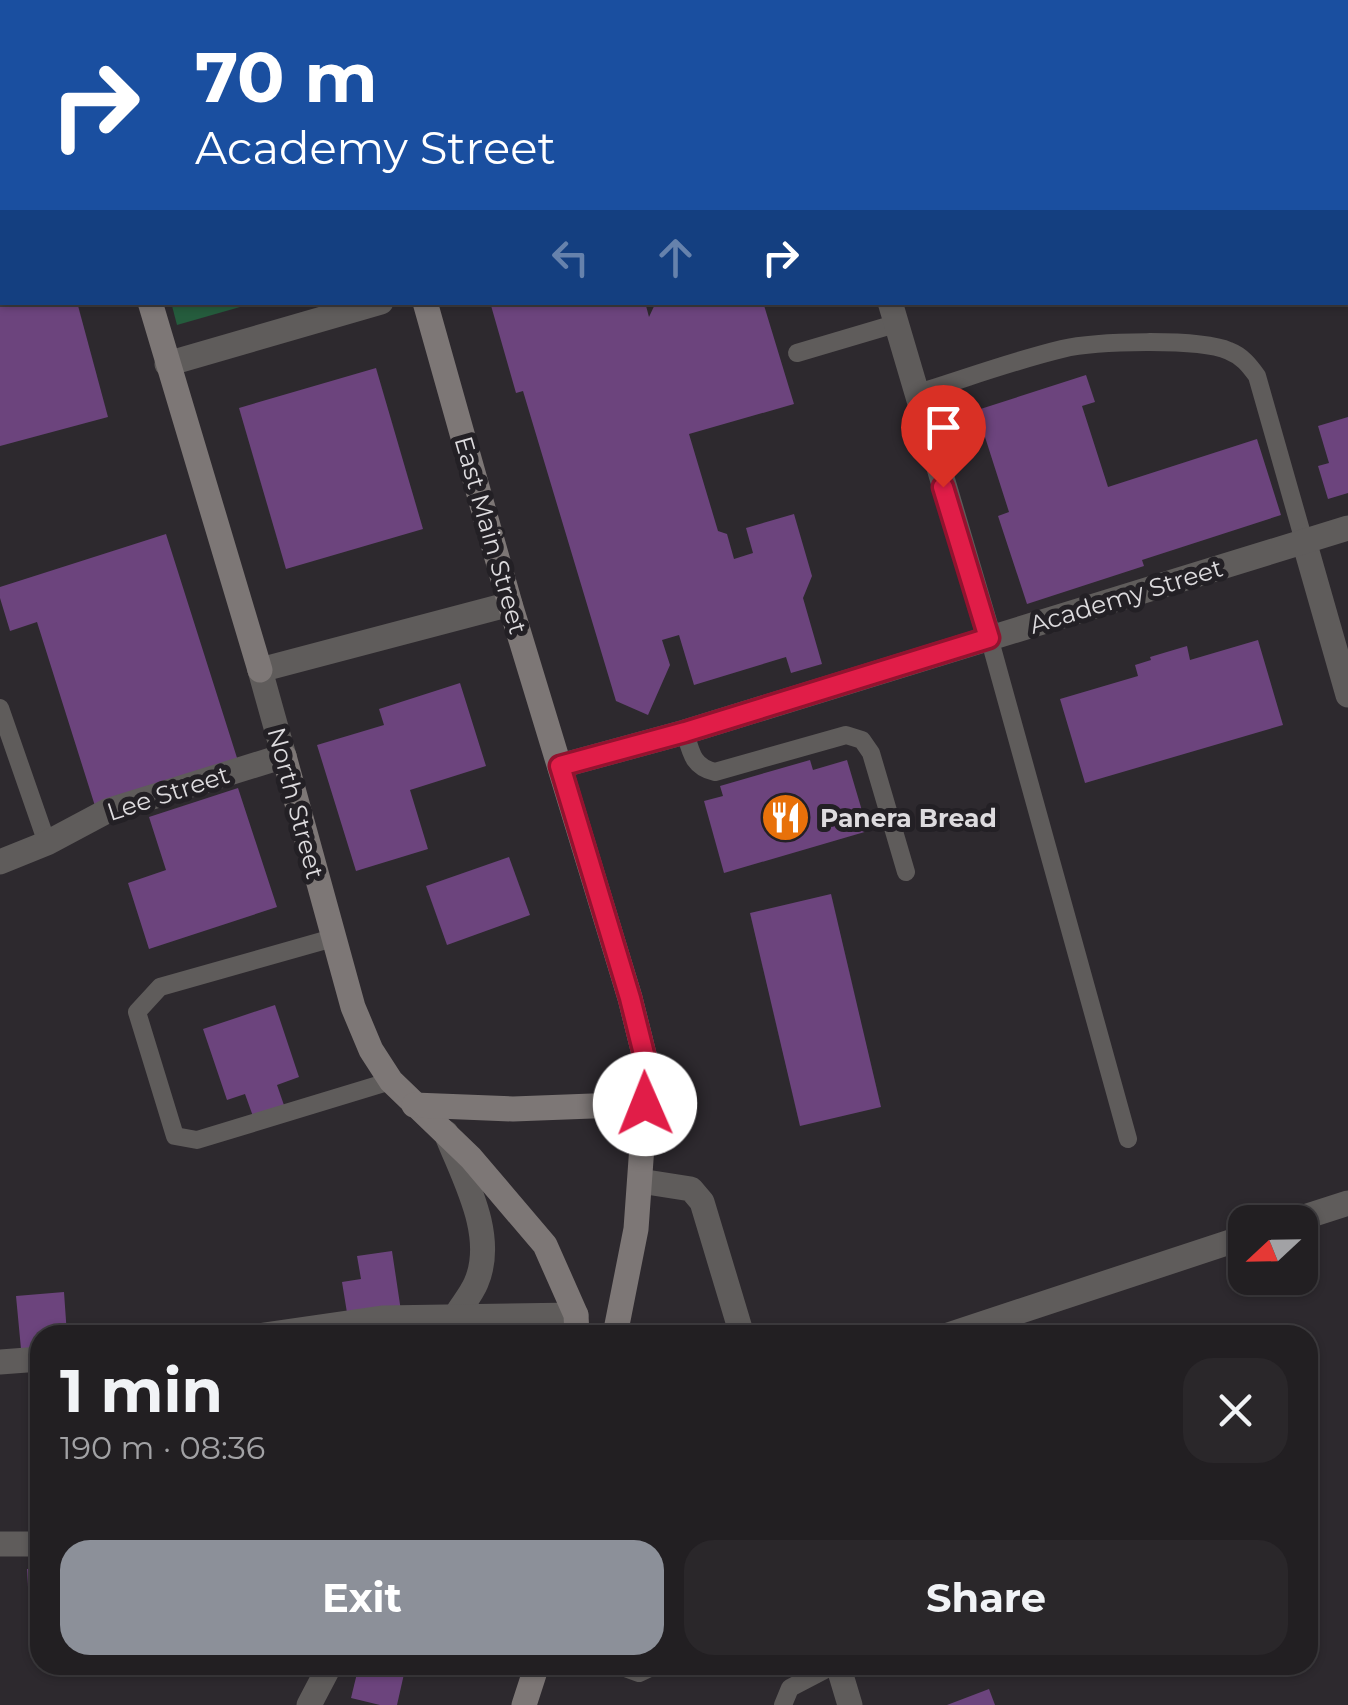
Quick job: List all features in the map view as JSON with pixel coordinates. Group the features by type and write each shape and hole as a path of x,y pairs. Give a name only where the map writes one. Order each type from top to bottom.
{"main road":[{"name":"North Street","path":"151,305 260,670"},
{"name":"East Main Street","path":"426,305 646,1062 636,1229 617,1325"},
{"name":"North Street","path":"284,756 333,938 371,1050 391,1081 444,1128 493,1180 545,1246 576,1325"},
{"path":"414,1105 513,1109 645,1104"},
{"path":"524,1705 534,1675"}],"street":[{"path":"168,364 371,305"},
{"path":"892,313 989,638"},
{"name":"Academy Street","path":"560,766 685,732 1348,528"},
{"path":"1304,542 1348,695"},
{"path":"260,670 510,604"},
{"name":"North Street","path":"260,670 284,756"},
{"name":"Lee Street","path":"0,862 47,843 106,811 284,756"},
{"path":"444,1128 476,1210 483,1244 477,1282 455,1316"},
{"path":"640,1181 691,1189 702,1202 739,1325"},
{"path":"1318,1213 1348,1203"},
{"path":"978,1325 1228,1243"},
{"path":"396,1325 455,1316 576,1325"},
{"path":"0,1362 30,1360"},
{"path":"0,1544 30,1544"},
{"path":"309,1705 325,1675"},
{"path":"840,1675 850,1705"}],"lane":[{"path":"797,353 892,313"},
{"path":"915,394 1090,344 1193,344 1234,352 1257,376 1304,542"},
{"path":"989,638 1128,1138"},
{"path":"0,708 47,843"},
{"path":"685,732 694,761 702,769 715,772 846,735 862,740 871,753 906,872"},
{"path":"333,938 160,987 137,1012 175,1136 197,1140 391,1081"},
{"path":"784,1705 790,1688 816,1675"}],"green space":[{"path":"172,305 247,305 177,325"}],"building":[{"path":"0,305 78,305 108,417 0,446"},
{"path":"491,305 646,305 649,317 655,305 764,305 794,404 689,434 718,531 727,534 734,559 753,553 746,528 794,514 812,576 803,598 822,664 791,673 786,657 694,685 679,635 662,640 670,665 648,715 616,701 523,391 516,393"},
{"path":"376,368 423,529 286,569 239,408"},
{"path":"1086,375 1095,402 1082,406 1108,487 1257,439 1281,515 1142,560 1144,566 1027,604 998,516 1009,512 985,437 976,439 968,413"},
{"path":"1348,417 1348,493 1328,499 1318,466 1329,463 1318,426"},
{"path":"166,534 238,761 95,806 37,622 10,631 0,587"},
{"path":"1258,640 1283,725 1085,783 1060,699 1138,676 1135,665 1151,660 1150,657 1187,646 1190,660"},
{"path":"460,683 486,766 410,790 428,849 356,871 317,745 384,725 379,709"},
{"path":"810,760 813,770 847,760 868,831 724,873 704,801 723,796 720,786"},
{"path":"238,788 277,907 149,949 128,883 166,870 149,817"},
{"path":"509,857 530,915 447,945 426,886"},
{"path":"831,894 881,1107 800,1126 750,913"},
{"path":"275,1005 299,1077 277,1085 286,1111 255,1122 245,1094 227,1100 203,1029"},
{"path":"392,1251 401,1311 348,1319 342,1282 361,1279 357,1256"},
{"path":"64,1292 66,1325 30,1325 30,1349 21,1349 16,1296"},
{"path":"27,1569 30,1569 30,1622"},
{"path":"357,1675 404,1675 397,1705 351,1698"},
{"path":"989,1689 995,1705 947,1705"}],"place":[{"name":"Panera Bread","path":"785,818"}],"route":[{"path":"645,1104 646,1062 630,998 560,766 685,732 989,638 943,487"}]}
